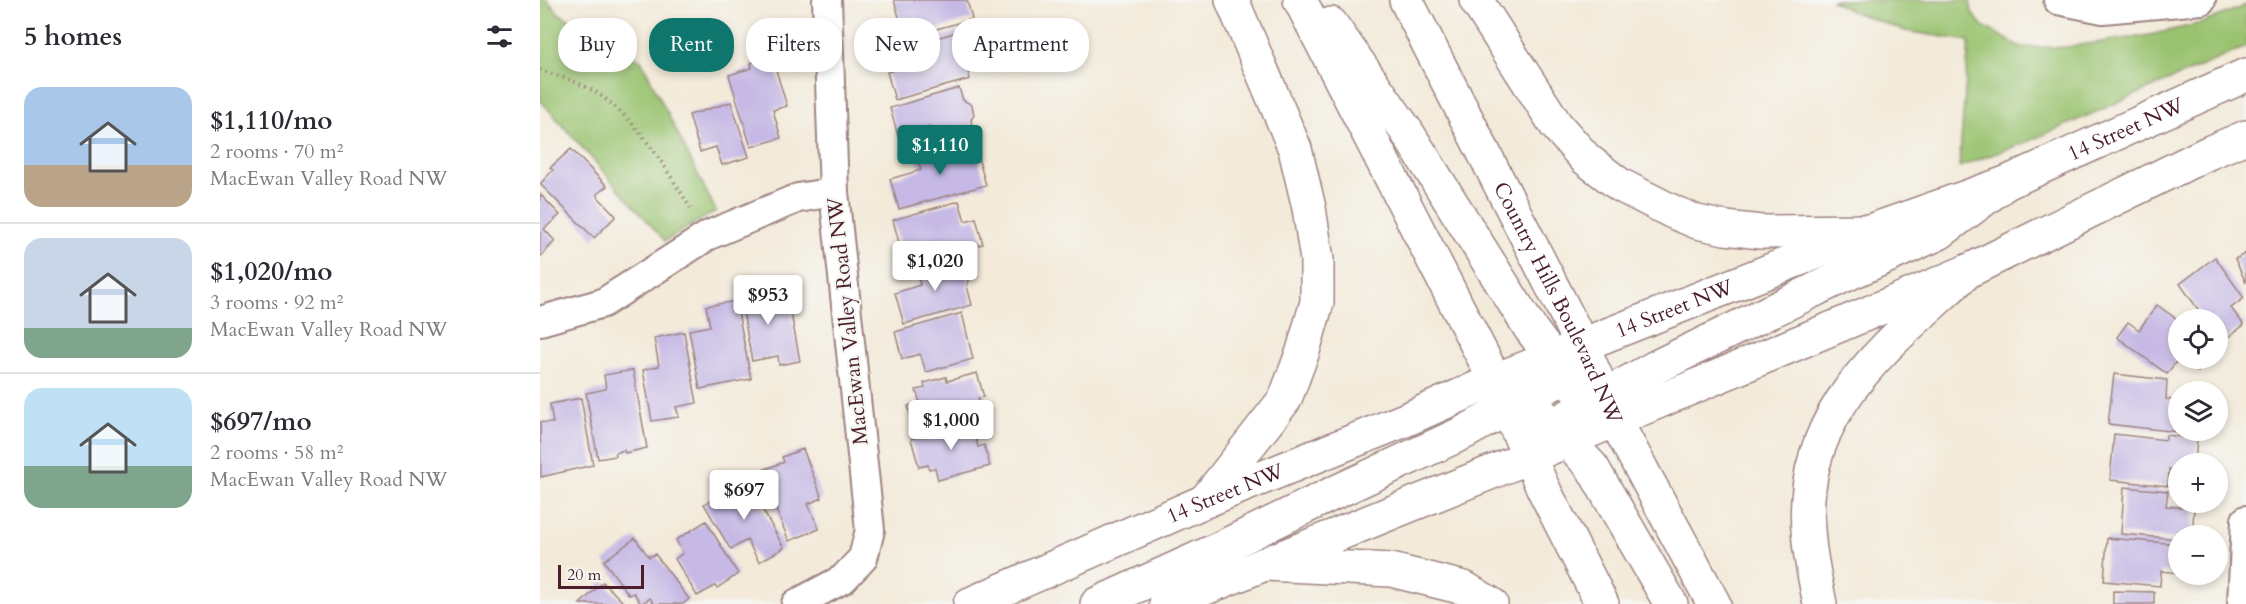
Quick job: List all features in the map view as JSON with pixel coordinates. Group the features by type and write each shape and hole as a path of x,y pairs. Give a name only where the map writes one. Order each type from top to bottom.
{"main road":[{"path":"1205,501 1284,399 1303,351 1317,302 1317,260 1309,208 1295,149 1232,0"},
{"path":"1300,0 1510,395 1529,457 1602,604"},
{"path":"1315,0 1407,132 1530,328 1557,365 1602,407"},
{"name":"Country Hills Boulevard NW","path":"1406,0 1582,345 1602,407 1714,604"},
{"path":"1476,0 1556,125 1586,159 1620,185 1689,218 1725,228 1761,232 1870,231"},
{"name":"14 Street NW","path":"970,604 1205,501 1405,420 1510,395 1557,365 1582,345 1870,231 2006,183 2246,75"},
{"path":"1602,407 1671,394 1968,271 2208,153 2246,137"},
{"path":"1166,604 1529,457 1656,367 1789,302 1939,233 2006,183"},
{"path":"1820,604 1809,540 1808,509 1814,459 1823,431 1853,383 1898,336 1968,271"},
{"path":"1510,395 1561,433 1592,467 1671,604"},
{"path":"1097,604 1465,432 1510,395"},
{"path":"1264,564 1391,570 1464,588 1491,604"}],"street":[{"name":"MacEwan Valley Road NW","path":"796,604 843,579 863,558 870,530 834,192 827,0"},
{"path":"2058,0 2103,9 2201,0"},
{"path":"540,321 603,303 709,235 798,198 834,192"},
{"path":"2242,604 2246,520"}],"path":[{"path":"540,70 586,86 618,109 659,159 709,235"}],"green space":[{"path":"540,0 547,0 566,18 558,18 558,72 637,72 637,58 641,60 716,211 665,241 540,100"},
{"path":"1831,0 1970,0 1972,13 1983,26 2021,47 2066,47 2150,35 2202,23 2246,5 2246,47 2029,141 1959,167 1969,41 1905,31 1851,11"}],"building":[{"path":"894,0 967,0 972,18 952,18 952,25 940,28 940,18 899,18"},
{"path":"952,33 952,72 968,72 970,79 895,100 887,72 940,72 940,37"},
{"path":"746,70 746,72 777,72 787,106 773,110 781,138 751,147 729,75"},
{"path":"959,88 963,100 972,105 974,115 971,120 974,133 934,144 929,127 898,136 890,108"},
{"path":"731,102 749,157 722,165 716,147 700,152 689,115"},
{"path":"973,140 986,185 899,209 890,179 921,170 916,156"},
{"path":"571,149 607,186 597,196 616,216 594,238 540,184 553,170 550,168"},
{"path":"540,194 560,215 544,229 555,241 540,257"},
{"path":"959,201 965,221 976,218 983,244 933,258 929,243 901,250 893,220"},
{"path":"2246,253 2246,283 2235,259"},
{"path":"958,257 962,271 966,273 969,281 967,286 972,305 904,324 895,293 920,285 916,269"},
{"path":"2215,257 2244,298 2231,308 2244,325 2228,337 2228,309 2198,309 2180,284"},
{"path":"771,284 776,310 790,308 800,361 779,365 778,356 752,361 739,290"},
{"path":"736,301 751,379 700,389 689,330 710,326 706,306"},
{"path":"2157,305 2168,313 2168,369 2171,369 2167,374 2117,337 2128,322 2139,330"},
{"path":"962,313 973,359 926,372 920,354 902,359 895,332"},
{"path":"684,332 697,403 676,407 679,417 652,421 643,370 659,366 654,338"},
{"path":"633,370 647,448 625,453 624,450 615,453 616,456 598,459 586,393 606,389 604,375"},
{"path":"977,373 984,397 978,398 982,414 915,434 908,406 920,403 916,390 925,388 924,383 946,377 947,381"},
{"path":"2114,374 2167,380 2168,431 2108,424"},
{"path":"581,398 593,465 541,477 540,422 553,423 550,404"},
{"path":"972,422 978,447 984,445 990,466 938,480 935,468 929,469 928,465 919,467 911,439"},
{"path":"2114,434 2166,440 2166,435 2168,435 2168,441 2197,441 2196,453 2168,453 2168,486 2110,480"},
{"path":"803,449 822,498 808,504 819,529 789,541 760,471 784,462 782,457"},
{"path":"746,480 784,548 759,562 747,540 731,549 729,547 704,504"},
{"path":"2124,487 2168,491 2166,506 2168,506 2168,513 2194,513 2193,525 2168,525 2168,538 2121,534"},
{"path":"706,521 738,574 717,588 715,586 697,596 675,559 683,553 676,540"},
{"path":"635,538 649,557 655,554 689,599 683,604 654,604 650,598 641,604 634,593 629,595 604,561"},
{"path":"2107,538 2168,543 2168,572 2161,571 2160,586 2104,581"},
{"path":"603,582 625,604 580,604"},
{"path":"2113,591 2154,592 2154,604 2113,604"}]}
